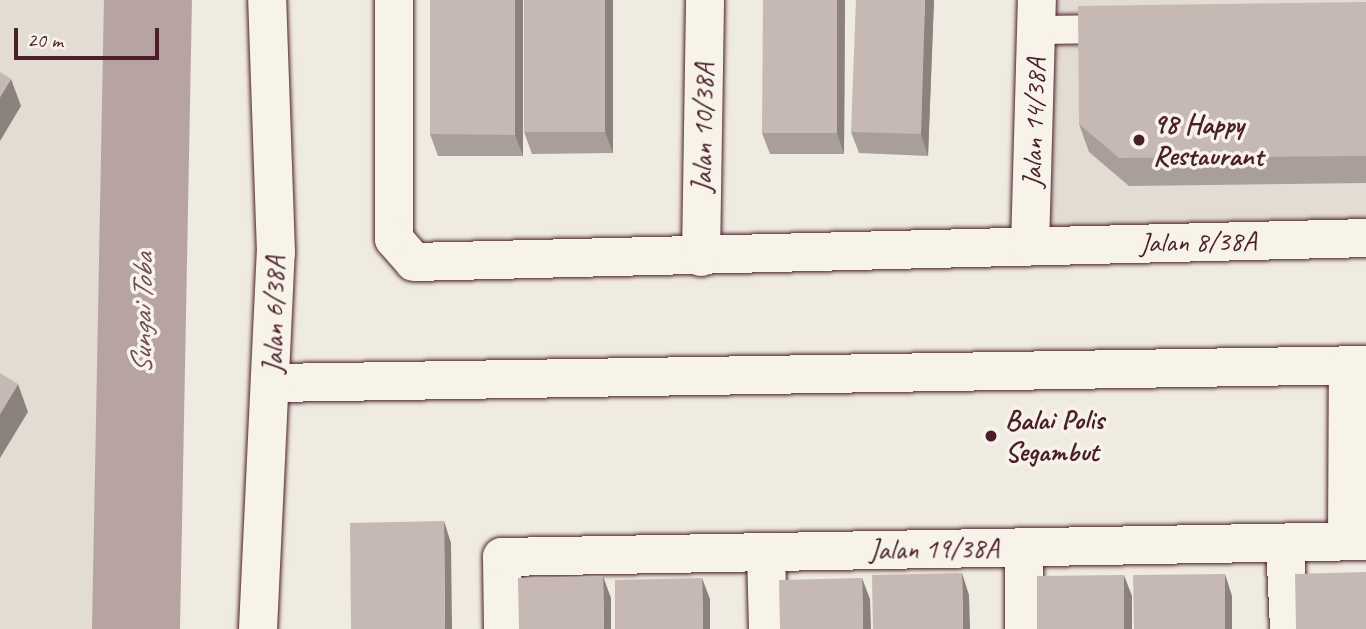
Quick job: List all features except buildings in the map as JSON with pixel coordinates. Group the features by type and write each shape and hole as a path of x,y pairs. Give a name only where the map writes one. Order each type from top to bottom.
{"street":[{"name":"Jalan 6/38A","path":"258,629 273,383 276,253 267,0"},
{"name":"Jalan 8/38A","path":"394,0 394,239 414,262 701,257 1366,238"},
{"name":"Jalan 10/38A","path":"701,257 705,0"},
{"name":"Jalan 14/38A","path":"1030,246 1037,15"},
{"path":"273,383 1357,365 1356,541"},
{"name":"Jalan 19/38A","path":"503,629 502,557 1356,541"},
{"path":"1285,543 1289,629"},
{"path":"1024,547 1024,629"},
{"path":"766,552 768,629"}],"lane":[{"path":"1037,15 1146,28"}],"shaded area":[{"path":"0,0 113,0 111,629 0,629"},
{"path":"1055,0 1366,0 1366,220 1050,228"}],"waterway":[{"name":"Sungai Toba","path":"136,629 148,0"}],"place":[{"name":"98 Happy Restaurant","path":"1139,140"},
{"name":"Balai Polis Segambut","path":"991,436"}]}
